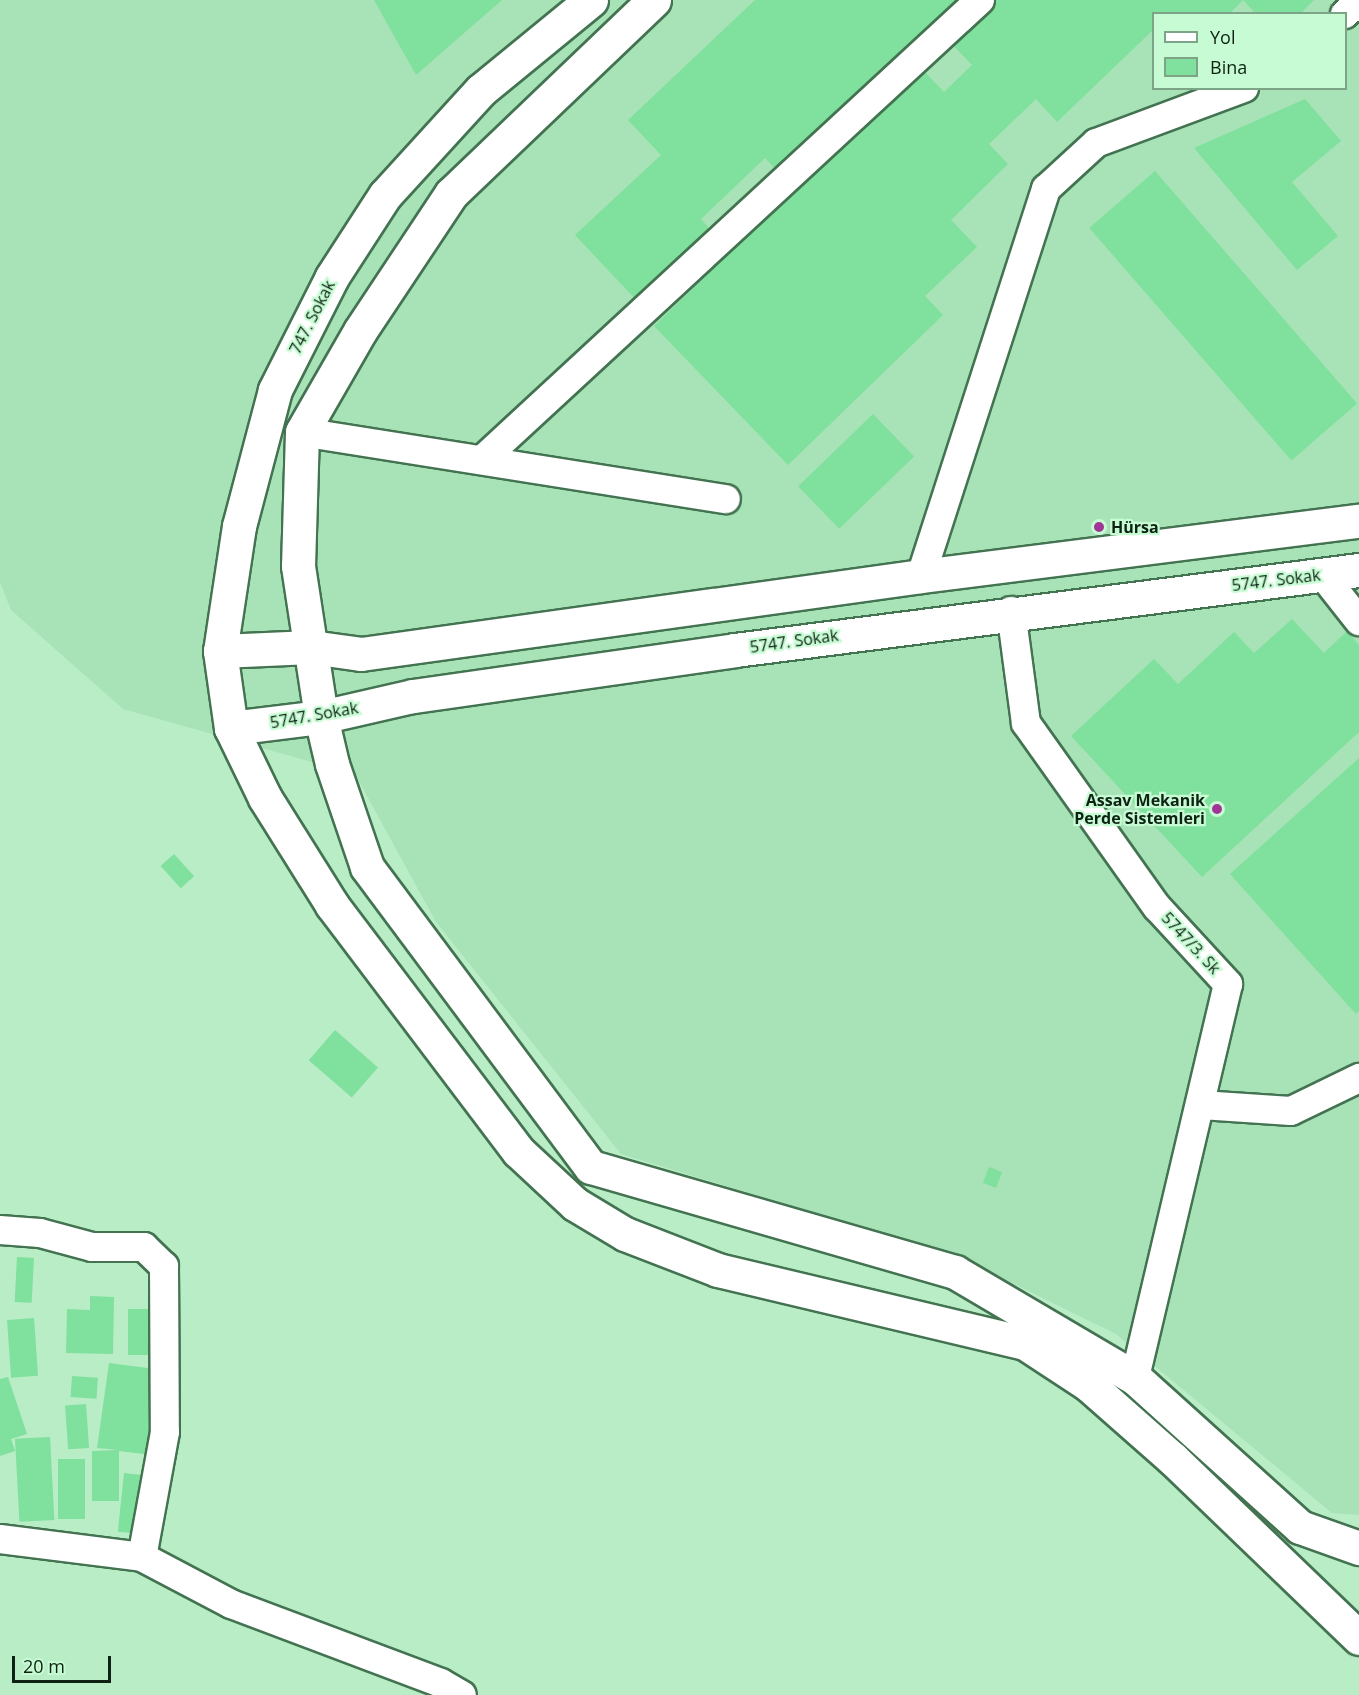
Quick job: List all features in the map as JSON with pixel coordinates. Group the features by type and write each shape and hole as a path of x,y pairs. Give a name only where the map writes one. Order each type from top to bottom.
{"main road":[{"name":"747. Sokak","path":"591,0 481,90 385,195 332,277 275,390 239,526 220,651 231,728 265,798 332,904 518,1151 575,1204 625,1234 718,1270 1025,1343 1089,1386 1156,1444 1359,1638"},
{"path":"654,0 451,194 360,331 302,432 298,566 321,717 332,764 367,867 591,1167 955,1272 1135,1378 1300,1527 1359,1548"},
{"path":"220,651 311,647 361,654 921,576 1359,521"},
{"name":"5747. Sokak","path":"231,728 321,717 413,696 1011,611 1359,570"}],"street":[{"path":"482,460 980,0"},
{"path":"1347,12 1359,1"},
{"path":"921,576 1046,189 1096,143 1239,90"},
{"path":"302,432 726,499"},
{"path":"1322,574 1359,621"},
{"name":"5747/3. Sk","path":"1011,611 1026,723 1156,907 1228,984 1135,1378"},
{"path":"1201,1105 1291,1111 1359,1078"},
{"path":"0,1230 40,1233 92,1247 144,1247 164,1266 165,1432 142,1557"},
{"path":"0,1539 142,1557 231,1605 441,1683 462,1695"}],"shaded area":[{"path":"0,0 1359,0 1359,1515 1332,1513 1116,1334 959,1257 621,1154 436,922 355,774 123,709 11,610 0,582"}],"building":[{"path":"374,0 502,0 416,75"},
{"path":"755,0 969,0 782,176 765,158 701,219 714,234 640,304 575,235 661,155 628,120"},
{"path":"989,0 1243,0 1231,12 1152,12 1152,31 1057,122 1036,99 989,144 1008,164 951,220 977,247 925,296 943,315 788,465 654,326 921,68 944,92 972,65 948,40"},
{"path":"1243,0 1314,0 1302,12 1254,12"},
{"path":"1305,99 1341,141 1292,182 1338,236 1297,270 1194,148"},
{"path":"1155,171 1357,403 1291,461 1089,228"},
{"path":"873,414 914,456 839,529 798,486"},
{"path":"1292,619 1324,653 1347,631 1359,645 1359,732 1202,877 1071,736 1154,659 1178,684 1234,632 1254,653"},
{"path":"1359,758 1359,1011 1356,1014 1230,874"},
{"path":"174,854 194,876 181,888 161,866"},
{"path":"335,1030 378,1067 352,1098 309,1060"},
{"path":"989,1167 1002,1172 996,1188 983,1183"},
{"path":"17,1257 34,1258 32,1303 15,1302"},
{"path":"90,1296 114,1297 113,1354 66,1353 67,1309 90,1310"},
{"path":"128,1309 156,1309 156,1355 128,1355"},
{"path":"34,1318 38,1376 11,1378 7,1320"},
{"path":"109,1363 163,1370 152,1455 119,1451 119,1501 92,1501 92,1451 118,1450 97,1448"},
{"path":"72,1376 98,1378 96,1399 71,1397"},
{"path":"8,1377 27,1434 11,1439 15,1451 0,1456 0,1379"},
{"path":"86,1404 89,1448 68,1449 65,1405"},
{"path":"50,1437 54,1520 19,1522 15,1439"},
{"path":"58,1459 85,1459 85,1519 58,1519"},
{"path":"124,1473 142,1475 136,1534 118,1532"}],"place":[{"name":"Hürsa","path":"1099,527"},
{"name":"Assav Mekanik Perde Sistemleri","path":"1217,809"}]}
